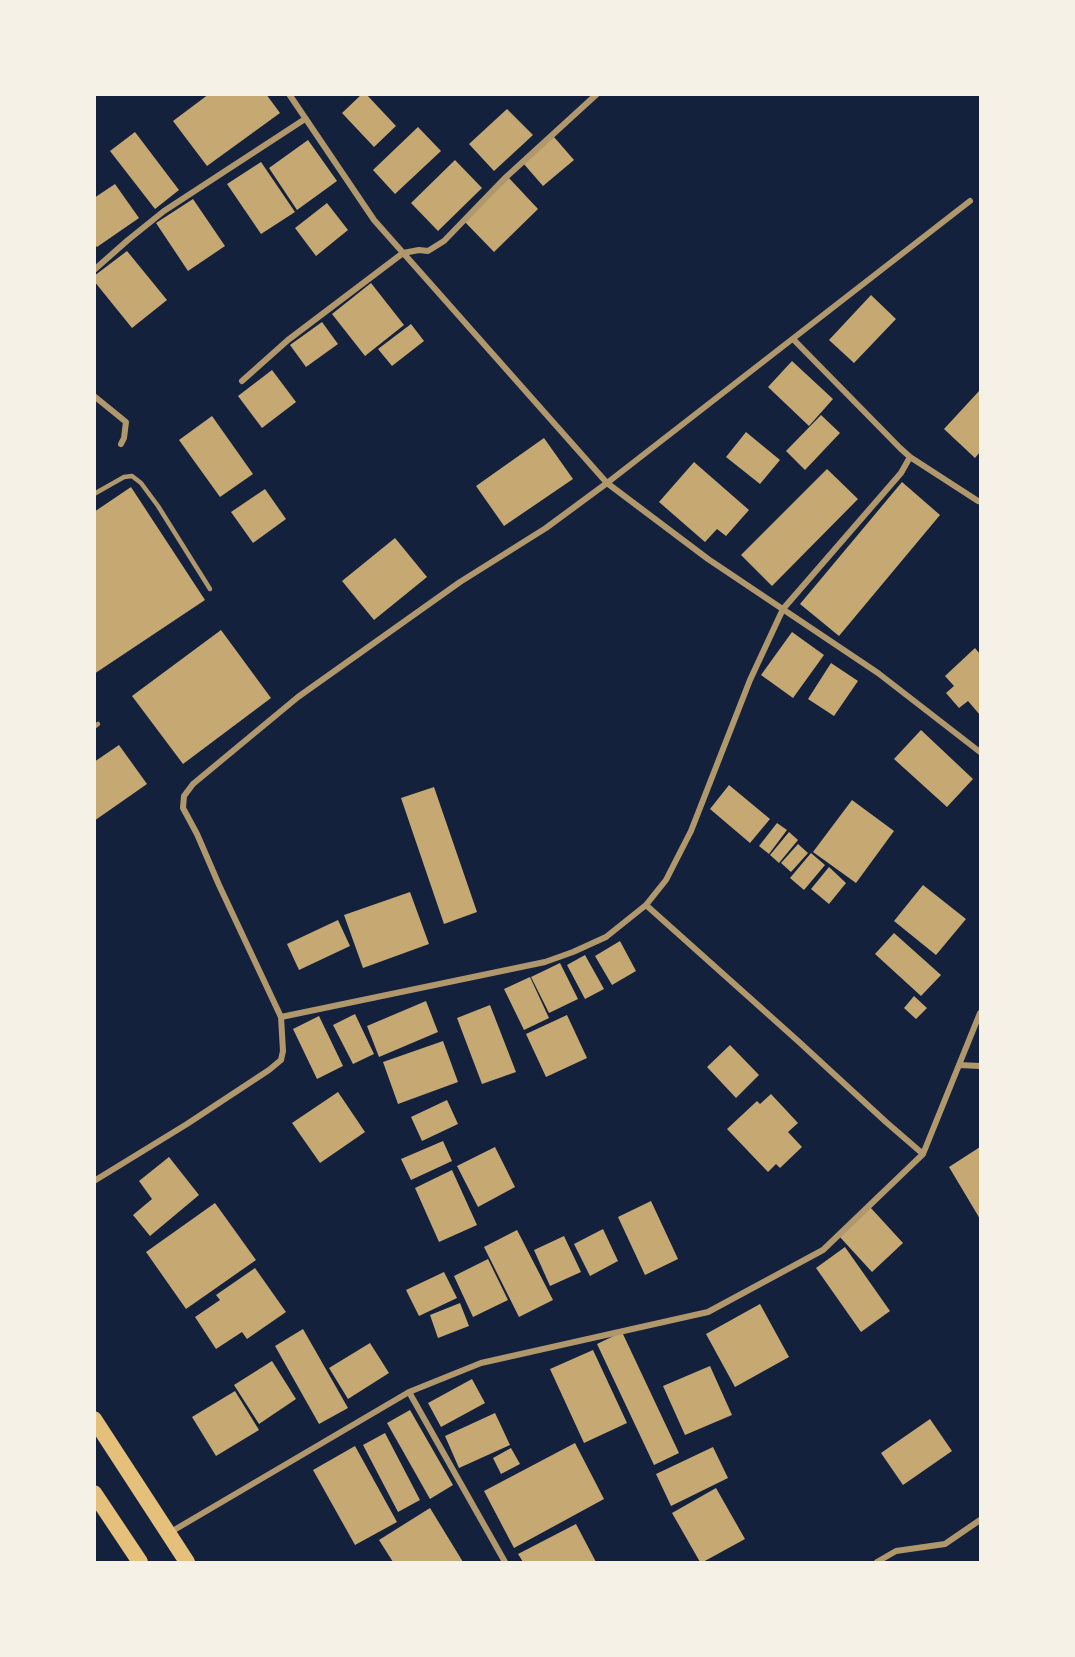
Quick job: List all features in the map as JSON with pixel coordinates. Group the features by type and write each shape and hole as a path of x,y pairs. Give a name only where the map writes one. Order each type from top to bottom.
{"highway":[{"path":"94,1419 188,1563"},
{"path":"94,1494 140,1563"}],"street":[{"path":"289,94 374,220 608,483 708,559 878,673 981,752"},
{"path":"242,381 288,340 403,253 428,251 444,241 504,179 597,94"},
{"path":"94,270 164,211 305,119"},
{"path":"94,1181 187,1124 281,1060 282,1017 183,808 184,796 193,784 298,697 460,582 546,528 608,483 970,201"},
{"path":"793,339 910,457 980,501"},
{"path":"94,396 126,422 121,444"},
{"path":"282,1017 545,962 606,936 646,905 666,879 691,831 750,680 783,609 901,473 910,457"},
{"path":"646,905 923,1154"},
{"path":"168,1534 409,1392 481,1363 708,1312 823,1250 923,1154 981,1012"},
{"path":"959,1065 981,1066"},
{"path":"409,1392 505,1563"},
{"path":"877,1563 896,1551 945,1544 981,1520"}],"lane":[{"path":"94,494 124,477 132,476 141,483 210,589"}],"building":[{"path":"209,94 266,94 280,113 207,166 173,121"},
{"path":"362,94 366,94 396,126 374,147 342,113"},
{"path":"507,109 533,135 494,171 469,144"},
{"path":"418,127 441,151 395,194 373,170"},
{"path":"135,132 179,190 155,209 110,151"},
{"path":"554,137 574,160 543,186 523,163"},
{"path":"308,140 337,181 297,210 269,168"},
{"path":"455,160 482,188 438,231 411,203"},
{"path":"261,162 295,212 261,234 227,184"},
{"path":"509,178 538,209 494,252 464,221"},
{"path":"115,184 139,218 97,247 94,244 94,198"},
{"path":"193,199 225,246 188,271 156,223"},
{"path":"327,203 348,230 316,256 295,228"},
{"path":"127,251 167,300 132,328 94,281 94,276"},
{"path":"371,283 404,325 365,356 332,314"},
{"path":"871,295 896,319 854,363 829,340"},
{"path":"322,322 338,344 306,367 290,345"},
{"path":"411,324 424,341 392,366 378,349"},
{"path":"792,361 833,399 809,426 768,387"},
{"path":"272,370 296,402 262,428 238,396"},
{"path":"980,390 980,452 975,458 944,429"},
{"path":"821,415 840,433 805,470 786,451"},
{"path":"212,416 253,474 220,497 179,440"},
{"path":"746,432 780,460 760,484 726,457"},
{"path":"544,438 573,479 504,526 476,486"},
{"path":"694,462 749,510 726,536 717,529 705,542 659,502"},
{"path":"827,469 858,499 772,586 741,555"},
{"path":"902,482 940,515 839,636 800,604"},
{"path":"131,487 205,600 94,674 94,512"},
{"path":"265,489 286,519 253,543 231,512"},
{"path":"395,538 427,577 374,620 342,581"},
{"path":"221,630 271,698 183,764 132,696"},
{"path":"792,632 824,655 793,698 761,675"},
{"path":"975,648 980,654 980,715 968,701 959,708 946,693 954,686 945,676"},
{"path":"831,663 858,681 834,716 808,699"},
{"path":"921,730 973,779 947,807 894,759"},
{"path":"119,745 147,784 94,821 94,762"},
{"path":"729,785 770,819 750,843 710,809"},
{"path":"434,787 477,912 444,924 401,798"},
{"path":"852,800 894,831 856,883 813,852"},
{"path":"777,823 787,830 769,854 759,846"},
{"path":"789,832 798,840 779,863 770,855"},
{"path":"798,844 808,853 791,872 781,863"},
{"path":"811,853 825,865 804,890 790,878"},
{"path":"829,867 846,883 829,904 811,889"},
{"path":"923,885 966,919 936,955 894,921"},
{"path":"410,892 429,944 363,968 344,915"},
{"path":"338,920 350,946 299,970 287,944"},
{"path":"894,933 941,975 921,996 875,954"},
{"path":"620,941 636,971 612,985 595,956"},
{"path":"585,955 604,989 585,999 567,965"},
{"path":"560,963 578,999 549,1013 531,977"},
{"path":"530,977 549,1018 524,1030 504,989"},
{"path":"914,996 927,1008 916,1019 904,1008"},
{"path":"426,1001 438,1032 379,1057 367,1026"},
{"path":"490,1005 516,1072 482,1084 457,1018"},
{"path":"355,1014 374,1054 353,1064 333,1025"},
{"path":"567,1015 587,1058 546,1077 526,1034"},
{"path":"319,1016 343,1066 317,1079 293,1029"},
{"path":"443,1041 458,1082 398,1104 383,1062"},
{"path":"730,1045 759,1075 736,1098 707,1067"},
{"path":"338,1092 365,1132 320,1163 292,1123"},
{"path":"771,1094 798,1123 788,1132 802,1147 780,1168 776,1164 768,1172 727,1129 757,1101 760,1104"},
{"path":"447,1100 458,1124 422,1141 411,1117"},
{"path":"443,1141 452,1161 411,1180 401,1159"},
{"path":"495,1147 515,1187 478,1207 457,1166"},
{"path":"980,1147 980,1219 949,1167"},
{"path":"169,1157 199,1195 150,1236 133,1215 152,1199 139,1181"},
{"path":"452,1170 477,1225 439,1242 415,1188"},
{"path":"651,1201 678,1259 645,1275 618,1217"},
{"path":"215,1203 256,1260 186,1309 146,1252"},
{"path":"870,1207 903,1243 872,1272 839,1236"},
{"path":"603,1229 618,1261 590,1276 574,1244"},
{"path":"517,1230 553,1300 519,1317 484,1247"},
{"path":"564,1236 581,1272 550,1286 534,1250"},
{"path":"845,1247 890,1311 861,1332 816,1268"},
{"path":"488,1259 508,1300 473,1317 454,1276"},
{"path":"255,1268 286,1312 247,1339 242,1332 216,1349 195,1317 220,1300 216,1295"},
{"path":"444,1272 457,1298 419,1316 406,1290"},
{"path":"460,1303 469,1326 438,1338 430,1315"},
{"path":"760,1304 789,1357 735,1387 706,1334"},
{"path":"303,1329 348,1408 319,1424 275,1346"},
{"path":"622,1332 679,1453 654,1465 597,1344"},
{"path":"370,1343 389,1373 348,1399 329,1368"},
{"path":"593,1350 627,1423 584,1443 550,1369"},
{"path":"272,1361 296,1399 259,1424 234,1385"},
{"path":"710,1366 732,1415 685,1435 663,1386"},
{"path":"472,1379 485,1403 441,1427 428,1403"},
{"path":"235,1391 259,1430 216,1456 192,1417"},
{"path":"410,1410 453,1485 430,1499 387,1423"},
{"path":"495,1413 510,1445 459,1468 445,1436"},
{"path":"930,1419 952,1451 903,1485 881,1453"},
{"path":"385,1433 420,1500 398,1512 363,1445"},
{"path":"575,1443 604,1499 514,1548 484,1491"},
{"path":"355,1446 397,1522 355,1545 313,1470"},
{"path":"713,1447 728,1478 671,1506 656,1474"},
{"path":"511,1448 520,1464 501,1474 493,1458"},
{"path":"716,1488 745,1539 700,1562 672,1513"},
{"path":"430,1508 463,1562 393,1562 379,1540"},
{"path":"576,1524 596,1562 523,1562 518,1554"}]}
